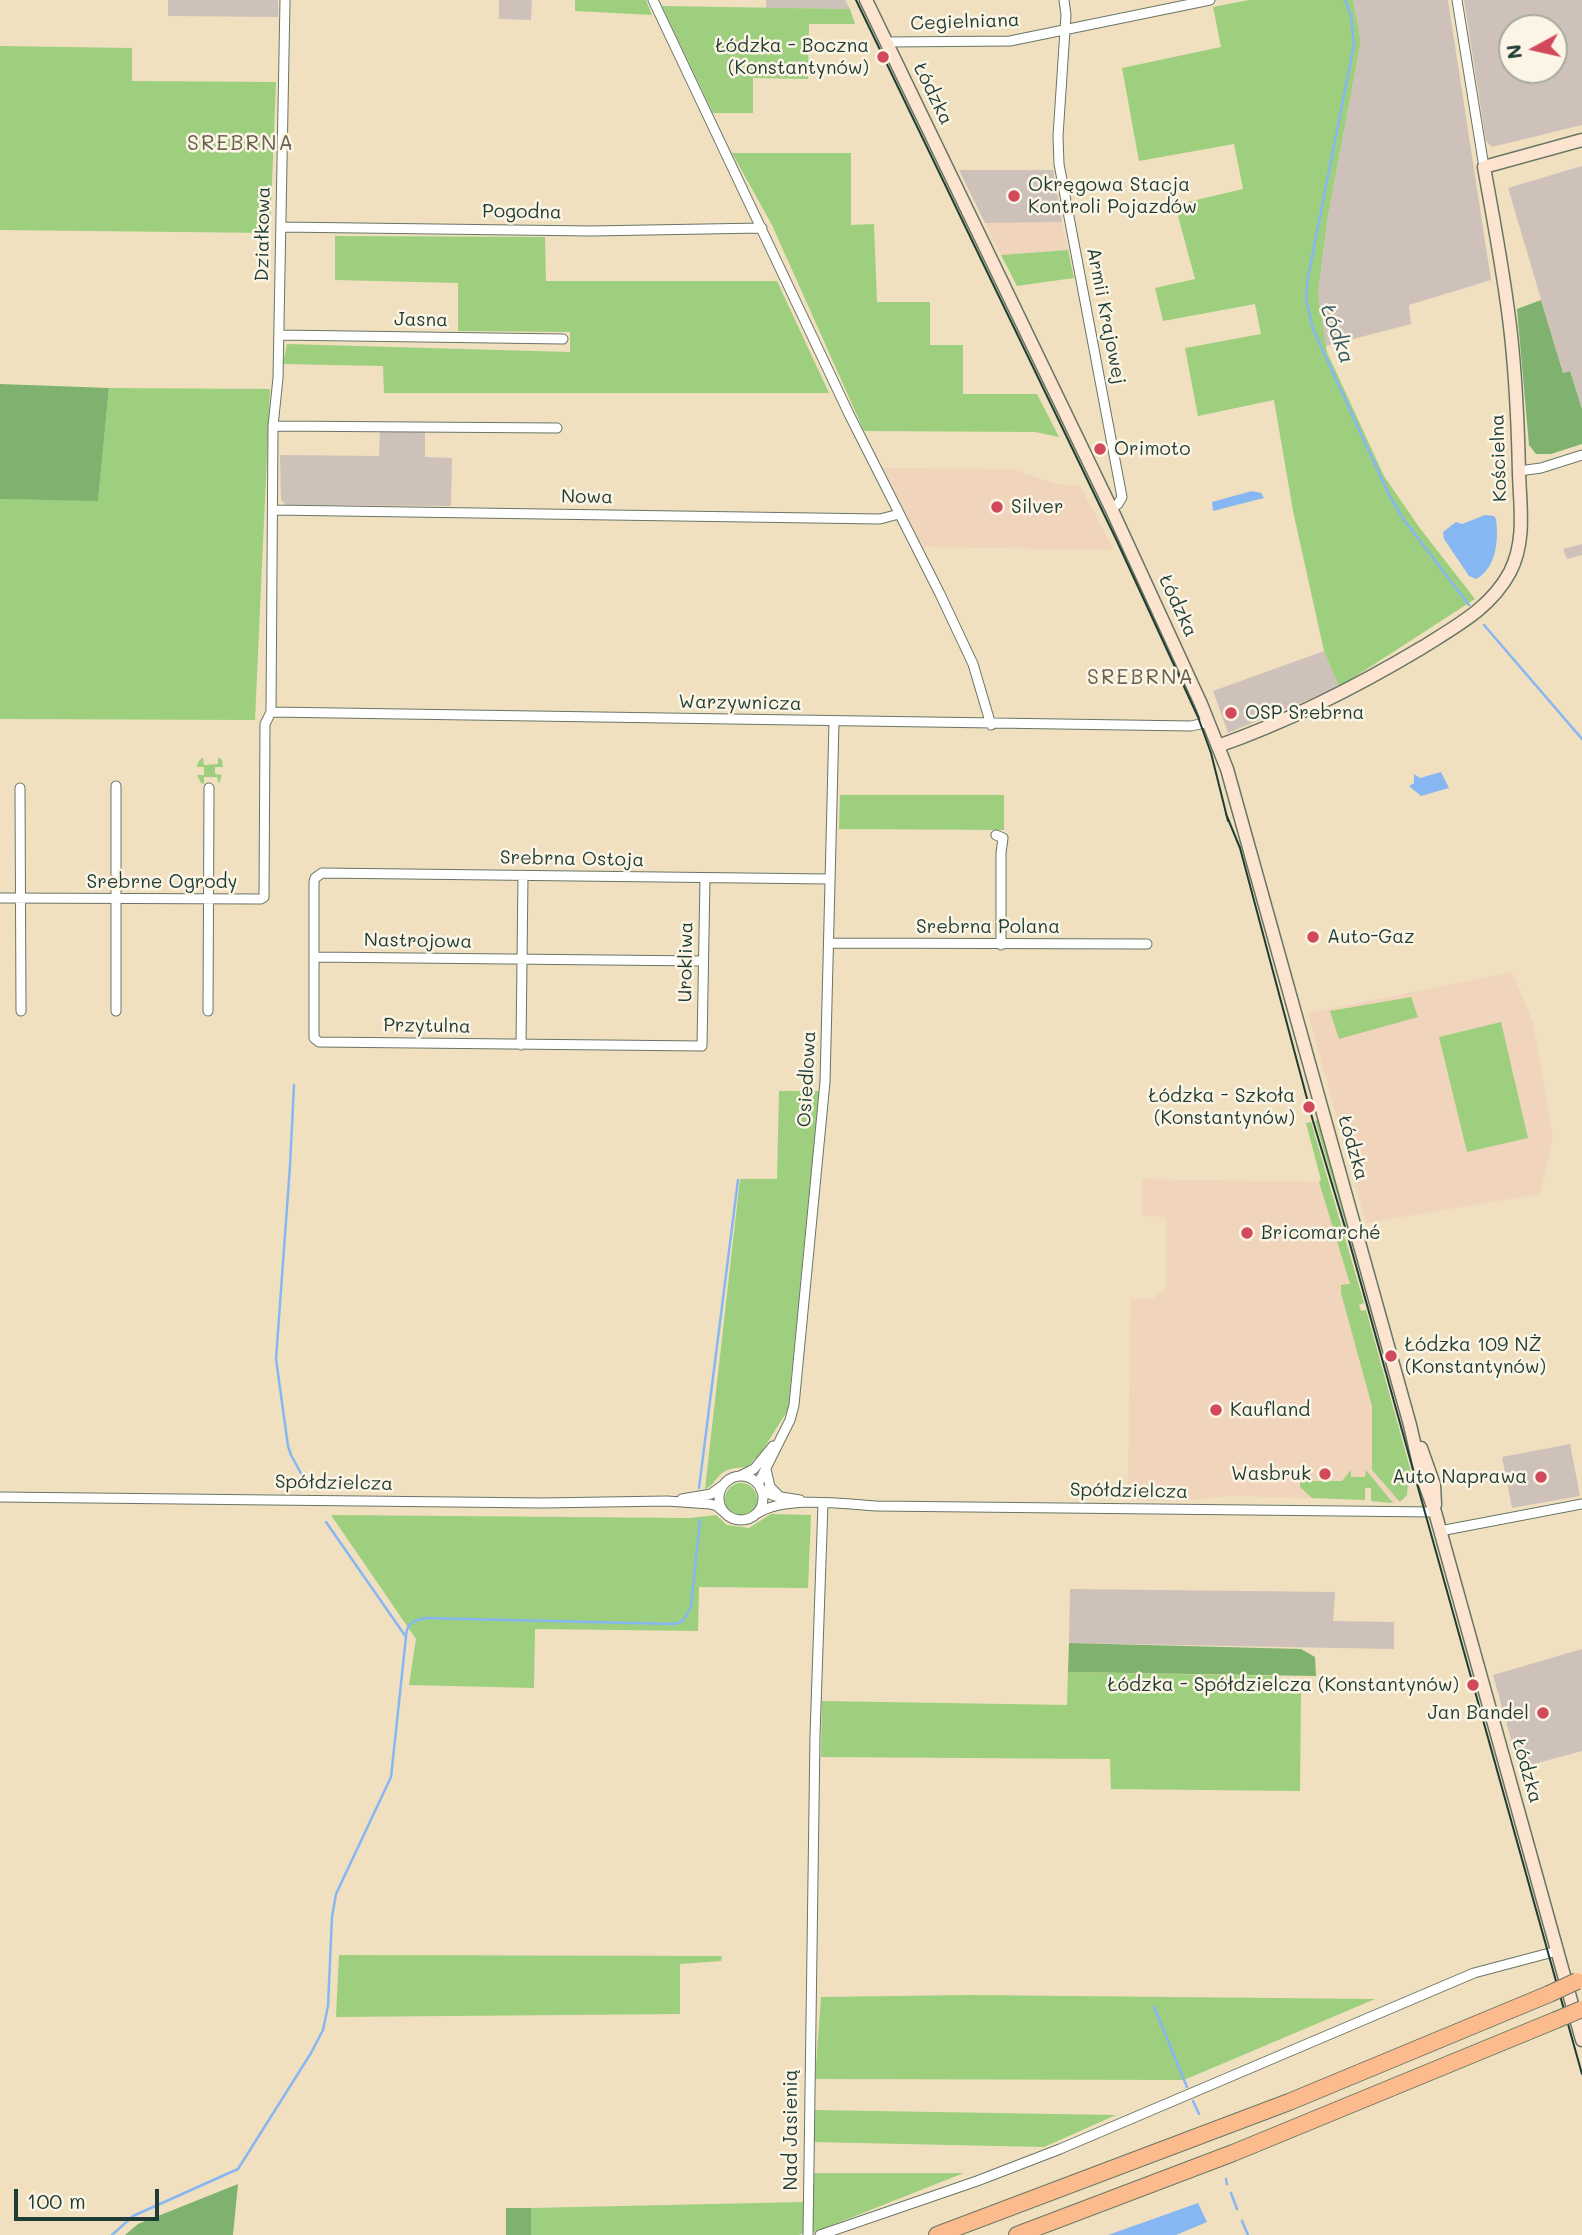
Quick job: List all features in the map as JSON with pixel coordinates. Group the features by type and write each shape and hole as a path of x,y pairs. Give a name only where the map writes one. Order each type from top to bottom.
{"highway":[{"path":"937,2235 1289,2102 1579,1980"},
{"path":"1017,2235 1245,2149 1582,2009"}],"main road":[{"name":"Łódzka","path":"866,0 1111,508 1218,746 1242,819 1410,1425 1432,1477 1435,1512 1440,1531 1582,2040"},
{"path":"1484,167 1582,140"},
{"name":"Kościelna","path":"1218,746 1359,684 1469,618 1482,608 1503,583 1515,560 1521,529 1518,415 1511,332 1484,167"}],"street":[{"name":"Działkowa","path":"271,712 273,426 278,378 285,0"},
{"path":"653,0 849,414 973,664 991,724"},
{"name":"Armii Krajowej","path":"1065,0 1059,164 1122,497 1121,501 1111,508"},
{"name":"Cegielniana","path":"887,42 1001,41 1064,31 1210,0"},
{"name":"Kościelna","path":"1457,0 1484,167"},
{"name":"Pogodna","path":"281,227 591,231 762,228"},
{"name":"Jasna","path":"279,335 563,339"},
{"path":"273,426 557,428"},
{"path":"1519,471 1541,468 1582,455"},
{"name":"Nowa","path":"274,510 880,519 899,514"},
{"name":"Warzywnicza","path":"271,712 991,724 1194,726 1209,722"},
{"name":"Srebrne Ogrody","path":"0,898 264,897 265,724 271,712"},
{"name":"Osiedlowa","path":"759,1487 792,1415 796,1396 825,1082 834,722"},
{"path":"116,786 116,1011"},
{"path":"20,788 21,1011"},
{"path":"208,1011 209,788"},
{"path":"996,835 1003,838 1001,945"},
{"name":"Srebrna Ostoja","path":"315,878 323,873 830,879"},
{"path":"521,1045 523,876"},
{"name":"Przytulna","path":"315,878 316,1041 702,1046"},
{"name":"Urokliwa","path":"702,1046 705,878"},
{"name":"Srebrna Polana","path":"829,943 1147,944"},
{"name":"Nastrojowa","path":"314,957 703,961"},
{"name":"Osiedlowa","path":"740,1476 754,1469 783,1433"},
{"path":"766,1469 770,1486 780,1497"},
{"path":"667,1501 711,1494 740,1476 748,1477 759,1487 780,1497 819,1503"},
{"path":"724,1512 719,1495 726,1483"},
{"path":"756,1514 762,1504 759,1487"},
{"name":"Spółdzielcza","path":"0,1497 568,1503 667,1501"},
{"path":"667,1501 710,1504 717,1506 731,1518 740,1520 775,1506 819,1503"},
{"name":"Spółdzielcza","path":"819,1503 876,1506 1435,1512"},
{"name":"Nad Jasienią","path":"808,2235 819,1503"},
{"path":"1440,1531 1582,1504"},
{"path":"820,2235 1060,2149 1474,1973 1557,1951"}],"shaded area":[{"path":"168,0 278,0 278,17 168,16"},
{"path":"499,0 532,0 531,20 499,19"},
{"path":"766,0 845,0 850,9 766,8"},
{"path":"1353,0 1448,0 1491,280 1409,305 1411,324 1326,346 1318,293 1328,216 1361,41"},
{"path":"1464,0 1582,0 1582,125 1492,147 1486,141"},
{"path":"1582,166 1582,409 1570,371 1563,373 1508,188"},
{"name":"Okręgowa Stacja Kontroli Pojazdów","path":"959,170 1053,170 1062,222 985,223"},
{"path":"1062,222 1068,250 1001,255 985,223"},
{"path":"380,431 425,432 425,457 452,458 451,506 286,505 281,500 280,455 379,456"},
{"name":"Silver","path":"882,468 1013,469 1056,484 1080,486 1114,550 923,547"},
{"path":"1582,544 1582,555 1567,559 1563,549"},
{"path":"1324,651 1339,687 1228,733 1213,691"},
{"path":"1512,972 1533,1022 1553,1138 1540,1194 1366,1223 1308,1013"},
{"path":"1142,1179 1319,1182 1409,1480 1409,1490 1404,1499 1393,1503 1371,1501 1371,1488 1366,1488 1365,1500 1231,1496 1182,1501 1128,1500 1130,1299 1153,1299 1166,1287 1166,1217 1142,1216"},
{"name":"Auto Naprawa","path":"1570,1444 1580,1496 1512,1508 1502,1457"},
{"path":"1070,1589 1335,1592 1333,1621 1394,1622 1394,1649 1069,1643"},
{"name":"Jan Bandel","path":"1582,1649 1582,1751 1519,1768 1493,1675"}],"green space":[{"path":"575,0 646,0 652,15 575,11"},
{"path":"1249,0 1353,0 1361,41 1328,216 1318,293 1327,352 1384,476 1419,527 1475,599 1339,687 1324,651 1293,511 1274,400 1198,416 1185,348 1261,334 1255,304 1163,321 1155,288 1195,279 1175,205 1243,189 1234,144 1139,161 1122,68 1221,47 1213,7"},
{"path":"662,6 850,9 855,24 809,24 808,79 753,78 753,113 713,113"},
{"path":"0,46 132,48 132,81 276,82 270,233 0,230"},
{"path":"732,153 851,153 851,225 874,224 877,302 930,302 930,345 963,345 963,394 1037,394 1059,437 1035,432 864,431 772,225"},
{"path":"335,236 545,237 546,281 777,281 829,393 384,393 383,366 283,364 287,344 570,352 570,332 458,331 458,283 335,280"},
{"path":"1068,250 1074,278 1017,286 1001,255"},
{"path":"1541,300 1563,373 1570,371 1582,409 1582,444 1551,454 1536,454 1529,445 1517,309"},
{"path":"0,384 109,388 98,501 0,499"},
{"path":"109,388 270,389 255,720 0,719 0,499 98,500"},
{"path":"203,757 204,765 218,764 218,757 222,760 223,767 215,767 215,774 222,775 219,784 217,777 204,777 204,784 201,783 197,775 204,775 204,767 197,767"},
{"path":"840,795 1004,795 1004,830 839,829"},
{"path":"1411,997 1418,1017 1339,1039 1330,1011"},
{"path":"1501,1022 1528,1138 1467,1152 1439,1037"},
{"path":"779,1091 819,1091 788,1410 757,1459 748,1467 725,1471 705,1489 740,1179 777,1179"},
{"path":"1320,1119 1370,1300 1369,1302 1315,1121"},
{"path":"1311,1122 1364,1303 1359,1305 1361,1311 1366,1310 1413,1479 1408,1481 1407,1495 1400,1502 1372,1470 1372,1406 1341,1293 1341,1285 1350,1284 1319,1182 1321,1180 1306,1123"},
{"path":"1300,1469 1304,1469 1304,1477 1312,1477 1314,1481 1342,1481 1351,1470 1351,1477 1365,1477 1366,1470 1393,1503 1371,1501 1371,1488 1365,1488 1365,1500 1312,1498 1300,1487"},
{"path":"741,1483 752,1488 757,1499 752,1510 741,1515 730,1510 725,1499 730,1488"},
{"path":"771,1514 811,1515 808,1588 699,1587 698,1631 535,1629 534,1688 409,1685 416,1639 331,1515 690,1518 716,1515 727,1525 749,1528"},
{"path":"1069,1643 1301,1649 1315,1657 1316,1676 1068,1672"},
{"path":"1068,1672 1279,1676 1280,1693 1301,1693 1300,1791 1111,1789 1110,1759 821,1757 822,1701 1067,1705"},
{"path":"339,1955 722,1956 721,1961 680,1964 680,2014 336,2017"},
{"path":"969,1995 1375,1999 1184,2080 815,2079 821,1997"},
{"path":"814,2110 1116,2115 1044,2147 812,2142"},
{"path":"812,2173 964,2173 812,2233"},
{"path":"238,2184 233,2235 125,2235 138,2224"},
{"path":"803,2202 804,2233 799,2235 531,2235 531,2208"},
{"path":"506,2208 531,2208 531,2235 506,2235"}],"water":[{"path":"1252,491 1261,493 1264,498 1213,511 1212,502"},
{"path":"1485,515 1494,516 1496,519 1495,553 1488,568 1476,579 1469,576 1444,539 1443,532 1456,522 1462,524"},
{"path":"1441,772 1449,788 1421,796 1409,786 1414,783 1414,774 1420,778"},
{"path":"1198,2203 1207,2222 1176,2235 1108,2235"}],"waterway":[{"name":"Łódka","path":"1345,0 1351,16 1354,45 1308,277 1306,299 1313,329 1389,495 1404,520 1469,605"},
{"name":"Łódka","path":"1484,625 1582,739"},
{"path":"294,1085 276,1359 288,1446 309,1488"},
{"path":"699,1488 738,1180"},
{"path":"406,1636 411,1623 425,1618 674,1624 683,1621 691,1607 700,1520"},
{"path":"112,2235 133,2216 238,2169 323,2030 328,2006 332,1917 336,1894 391,1777 406,1637 326,1522"},
{"path":"1154,2007 1187,2087"},
{"path":"1193,2101 1199,2114"},
{"path":"1226,2179 1227,2184"},
{"path":"1231,2193 1237,2209"},
{"path":"1242,2221 1248,2235"}],"tram line":[{"path":"856,0 1116,539 1198,717 1211,753 1228,821"},
{"path":"1226,814 1240,848 1313,1121 1348,1237 1582,2074"}],"place":[{"name":"Łódzka - Boczna (Konstantynów)","path":"883,57"},
{"name":"Okręgowa Stacja Kontroli Pojazdów","path":"1014,196"},
{"name":"Orimoto","path":"1100,449"},
{"name":"Silver","path":"997,507"},
{"name":"OSP Srebrna","path":"1231,713"},
{"name":"Auto-Gaz","path":"1313,937"},
{"name":"Łódzka - Szkoła (Konstantynów)","path":"1309,1107"},
{"name":"Bricomarché","path":"1247,1233"},
{"name":"Łódzka 109 NŻ (Konstantynów)","path":"1391,1356"},
{"name":"Kaufland","path":"1216,1410"},
{"name":"Wasbruk","path":"1325,1474"},
{"name":"Auto Naprawa","path":"1541,1477"},
{"name":"Łódzka - Spółdzielcza (Konstantynów)","path":"1473,1685"},
{"name":"Jan Bandel","path":"1543,1713"}],"district":[{"name":"SREBRNA","path":"241,144"},
{"name":"SREBRNA","path":"1141,678"}]}
